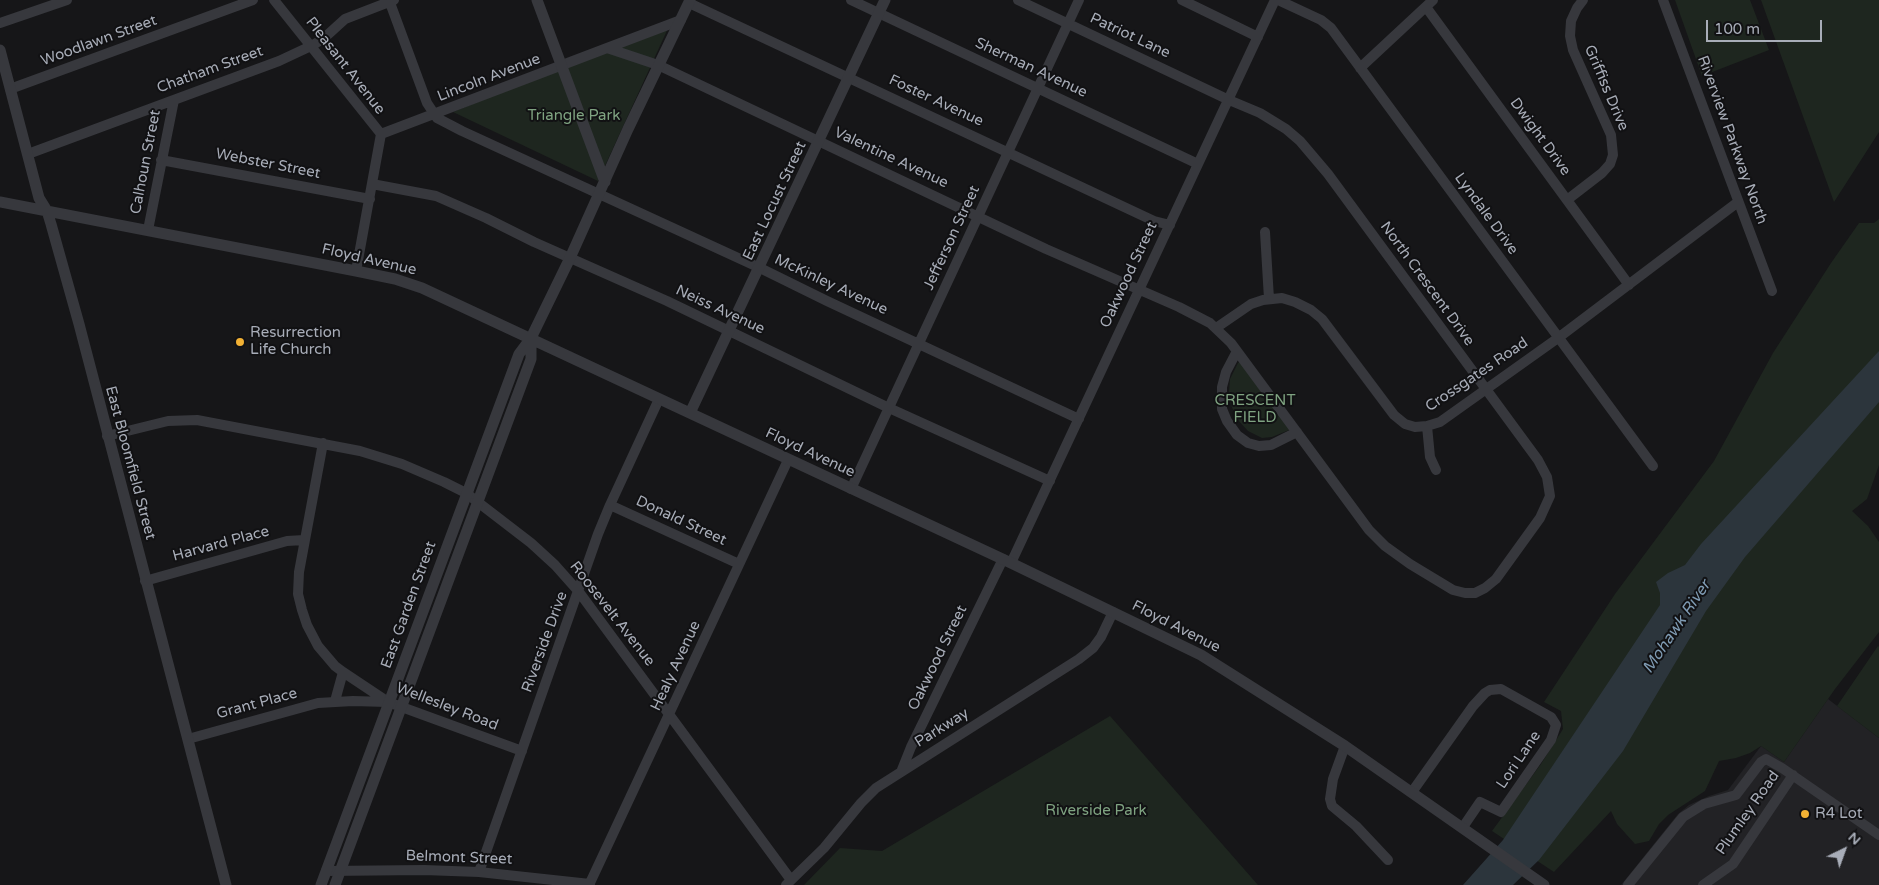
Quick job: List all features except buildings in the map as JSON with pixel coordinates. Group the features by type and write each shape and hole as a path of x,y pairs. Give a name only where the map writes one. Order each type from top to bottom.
{"street":[{"path":"0,23 68,0"},
{"name":"Woodlawn Street","path":"10,89 253,0"},
{"name":"Pleasant Avenue","path":"274,0 381,134 356,271"},
{"path":"537,0 605,182"},
{"name":"Sherman Avenue","path":"851,0 1198,164"},
{"name":"East Locust Street","path":"690,413 730,332 885,0"},
{"name":"Patriot Lane","path":"1018,0 1229,100"},
{"name":"Jefferson Street","path":"851,489 1079,0"},
{"path":"1182,0 1258,36"},
{"name":"Oakwood Street","path":"901,772 1007,561 1050,481 1258,36 1277,0"},
{"name":"Lyndale Drive","path":"1277,0 1321,20 1331,28 1653,466"},
{"name":"Griffiss Drive","path":"1568,200 1602,173 1610,164 1613,155 1611,135 1573,50 1570,36 1571,21 1576,8 1583,0"},
{"name":"Riverview Parkway North","path":"1663,0 1772,290"},
{"path":"391,1 427,103 435,115"},
{"name":"Chatham Street","path":"28,154 279,61 323,39 345,19 391,1"},
{"name":"East Garden Street","path":"321,885 519,354 531,338 570,258 658,65 690,1"},
{"name":"Foster Avenue","path":"690,1 1154,221 1170,225"},
{"path":"1360,68 1429,3"},
{"name":"Dwight Drive","path":"1429,3 1629,285"},
{"name":"Lincoln Avenue","path":"381,134 681,20"},
{"path":"607,48 658,65"},
{"name":"East Bloomfield Street","path":"0,50 39,198 46,211 79,324 226,885"},
{"name":"Valentine Avenue","path":"658,65 1139,290"},
{"name":"Calhoun Street","path":"148,230 174,100"},
{"name":"North Crescent Drive","path":"1229,100 1260,113 1286,129 1300,141 1328,174 1538,460 1547,477 1550,496 1540,518 1496,579 1481,591 1465,593 1453,590 1410,564 1385,546 1359,519 1297,432"},
{"name":"McKinley Avenue","path":"435,115 462,131 1079,418"},
{"name":"Webster Street","path":"161,160 370,199"},
{"name":"Neiss Avenue","path":"372,184 436,196 667,301 889,408 1050,481"},
{"name":"Floyd Avenue","path":"0,202 356,271 395,279 422,288 1007,561 1201,655 1345,746 1541,883"},
{"name":"Crossgates Road","path":"1216,328 1252,304 1269,299 1282,298 1296,302 1311,310 1322,319 1394,416 1405,424 1415,427 1427,426 1440,422 1558,338 1738,202"},
{"path":"1265,232 1269,299"},
{"path":"1139,290 1179,307 1216,328 1237,351 1297,432 1271,445 1259,446 1248,443 1227,421 1222,409 1222,387 1226,372 1237,351"},
{"name":"East Garden Street","path":"335,885 531,359 531,338"},
{"name":"Riverside Drive","path":"479,872 610,505 659,399"},
{"name":"Roosevelt Avenue","path":"107,436 168,420 197,420 360,451 402,464 444,482 466,494 532,543 555,564 579,592 670,714 788,882"},
{"path":"1427,426 1430,457 1436,470"},
{"name":"Wellesley Road","path":"323,443 304,540 298,594 307,625 318,646 335,666 388,702 522,751"},
{"name":"Healy Avenue","path":"590,884 788,460"},
{"name":"Donald Street","path":"610,505 740,564"},
{"name":"Harvard Place","path":"145,581 287,541 304,540"},
{"name":"Parkway","path":"788,882 824,848 860,803 876,788 1079,659 1093,648 1102,637 1113,612"},
{"path":"335,701 343,672"},
{"name":"Lori Lane","path":"1412,792 1484,693 1490,690 1502,689 1551,717 1556,725 1551,740 1501,812 1480,802 1463,827"},
{"name":"Grant Place","path":"188,739 296,708 335,701 388,702"},
{"path":"1345,746 1333,779 1330,800 1332,806 1356,826 1388,860"},
{"name":"Plumley Road","path":"1628,885 1682,817 1704,804 1736,795 1764,760 1769,759 1879,835"},
{"name":"Plumley Road","path":"1704,885 1708,880 1721,874 1735,860 1793,775"},
{"name":"Belmont Street","path":"326,871 424,870 479,872 590,884"},
{"path":"1715,885 1721,874"}],"shaded area":[{"path":"1828,699 1879,738 1879,885 1621,885 1678,814 1689,805 1728,790 1761,746 1784,762"}],"green space":[{"path":"1675,0 1750,0 1769,50 1702,76"},
{"path":"1761,0 1879,0 1879,132 1834,202"},
{"name":"Triangle Park","path":"670,24 598,181 453,112"},
{"path":"1879,219 1879,465 1867,499 1852,511 1868,526 1879,542 1879,632 1835,689 1784,762 1761,746 1750,753 1736,758 1719,761 1705,791 1668,815 1659,824 1649,841 1635,844 1617,824 1611,811 1554,872 1492,831 1541,764 1563,729 1561,711 1544,702 1615,594 1714,461 1773,353 1831,263 1859,223 1874,223"},
{"name":"CRESCENT FIELD","path":"1243,359 1294,428 1272,437 1262,438 1248,431 1237,419 1231,405 1230,379 1238,363"},
{"path":"1879,647 1879,738 1837,706"},
{"name":"Riverside Park","path":"1110,716 1258,885 804,885 840,848 882,851"}],"water":[{"name":"Mohawk River","path":"1879,351 1879,402 1745,557 1706,611 1623,751 1539,860 1513,885 1463,885 1503,840 1660,605 1660,593 1656,582 1668,573 1685,565 1701,544"}],"place":[{"name":"Resurrection Life Church","path":"240,342"},
{"name":"R4 Lot","path":"1805,814"}]}
